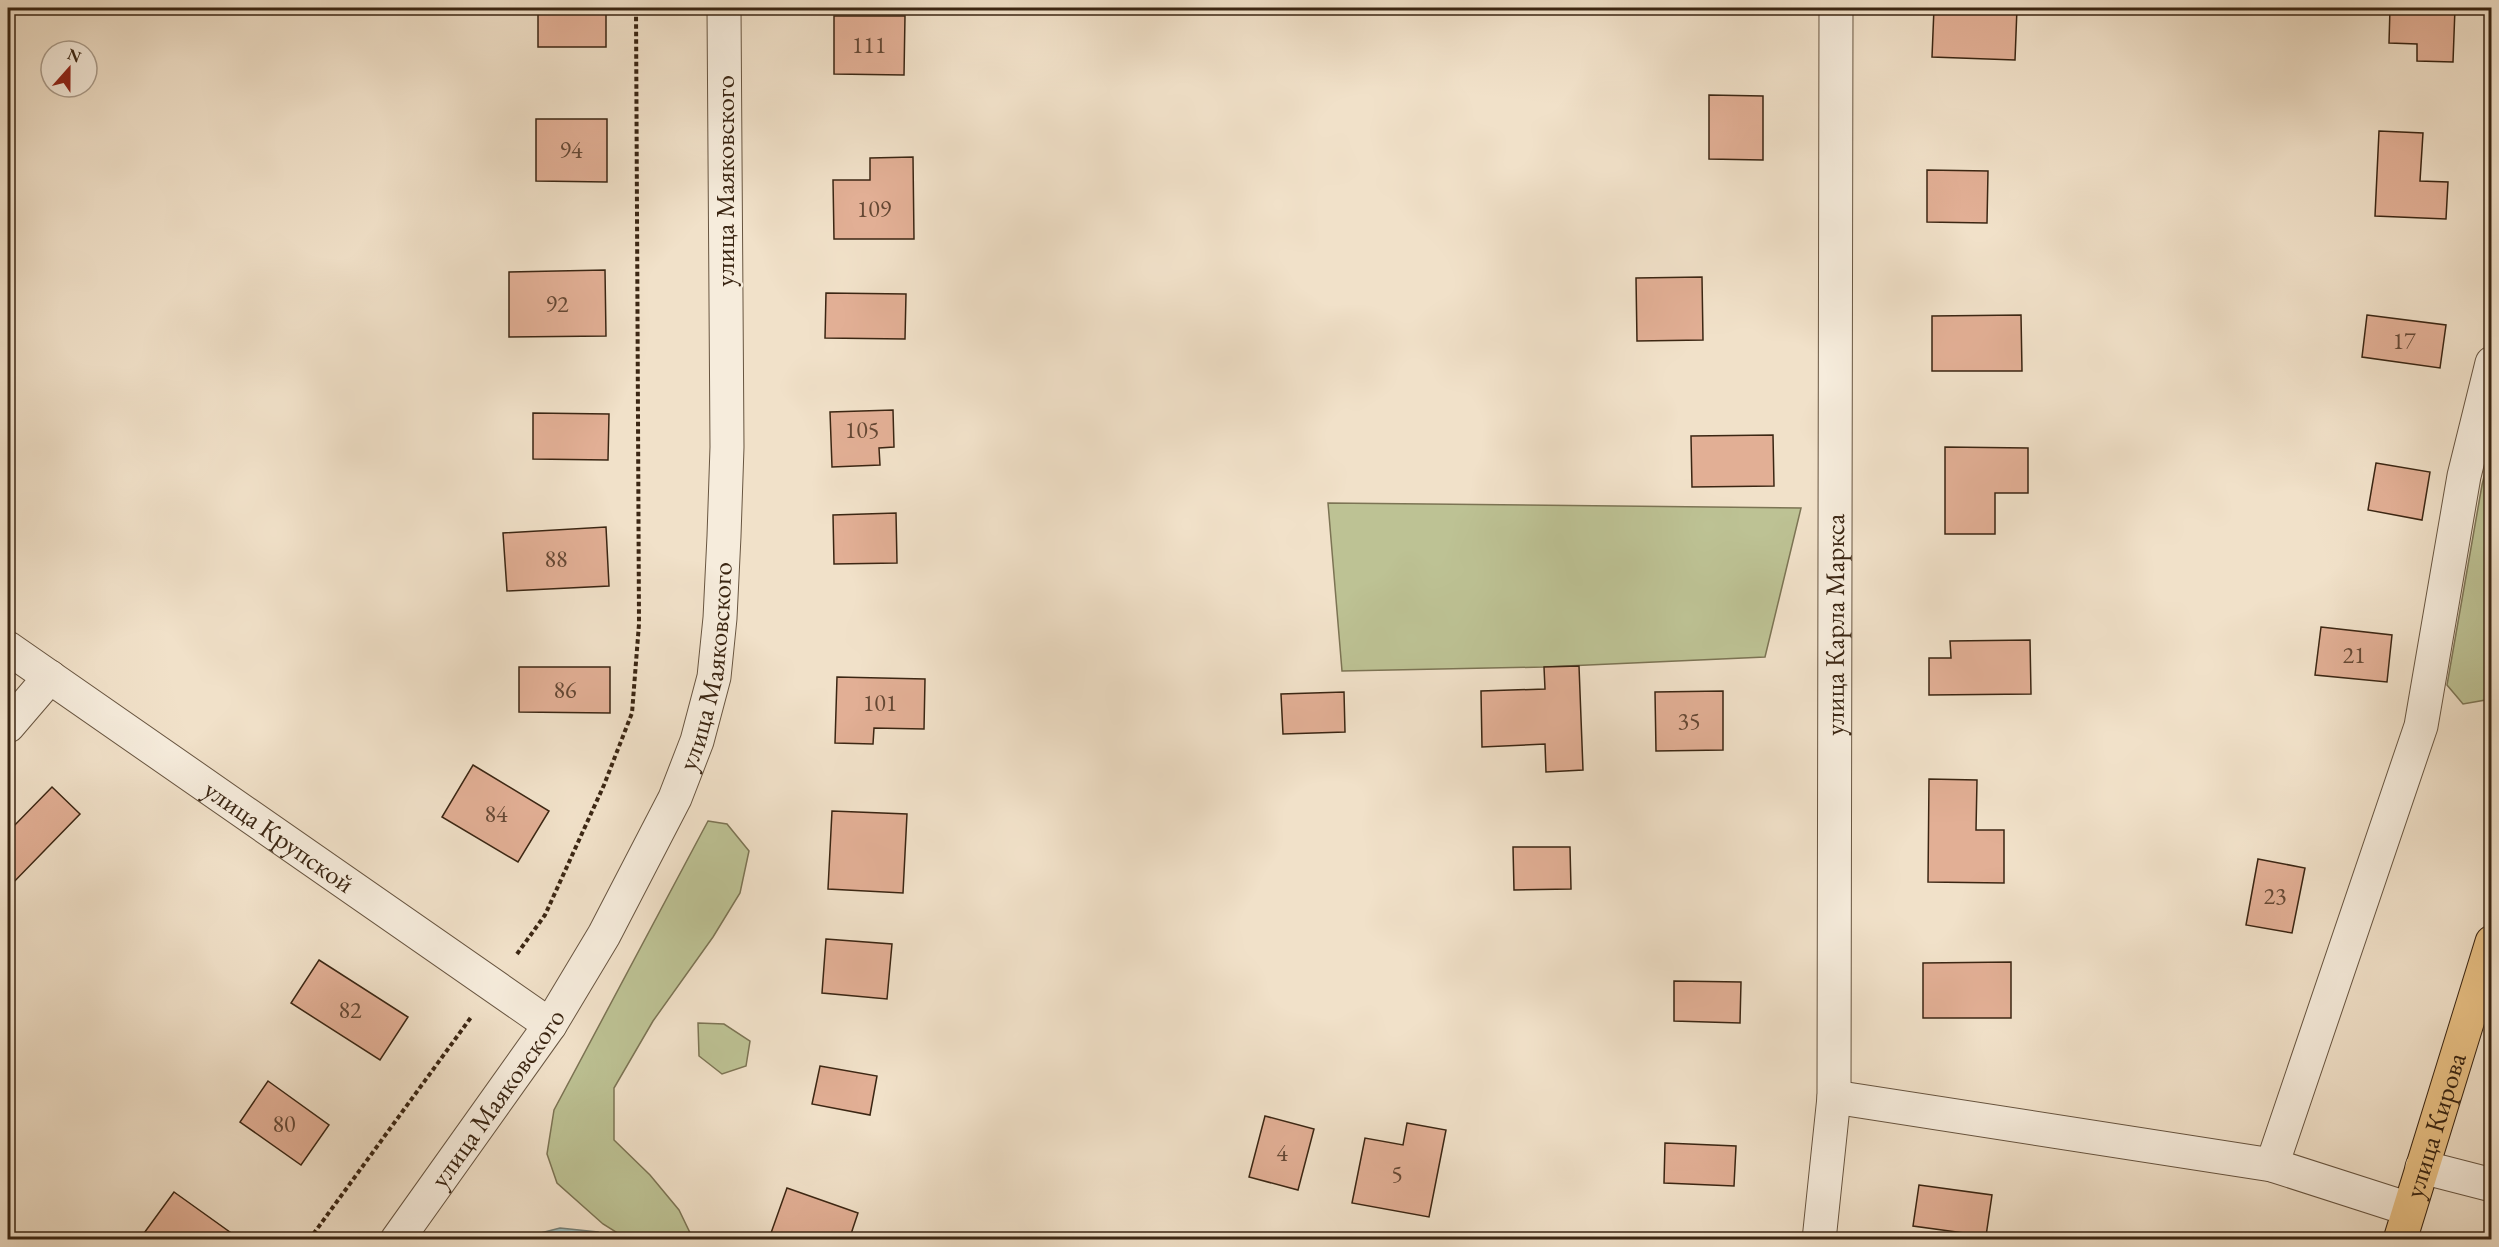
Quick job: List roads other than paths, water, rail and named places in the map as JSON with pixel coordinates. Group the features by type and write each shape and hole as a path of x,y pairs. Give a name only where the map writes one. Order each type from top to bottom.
{"main road":[{"name":"улица Кирова","path":"2400,1239 2492,942"}],"street":[{"name":"улица Маяковского","path":"398,1239 550,1025 604,935 675,798 697,741 714,677 720,618 727,447 724,8"},
{"name":"улица Карла Маркса","path":"1819,1239 1834,1097 1836,8"},
{"path":"2272,1165 2421,726 2464,476 2492,363"},
{"name":"улица Крупской","path":"8,648 550,1025"},
{"path":"8,726 50,677"},
{"path":"1834,1097 2272,1165 2409,1209"},
{"path":"2422,1167 2492,1185"}],"water":[{"path":"560,1228 598,1232 606,1239 517,1239"}]}
